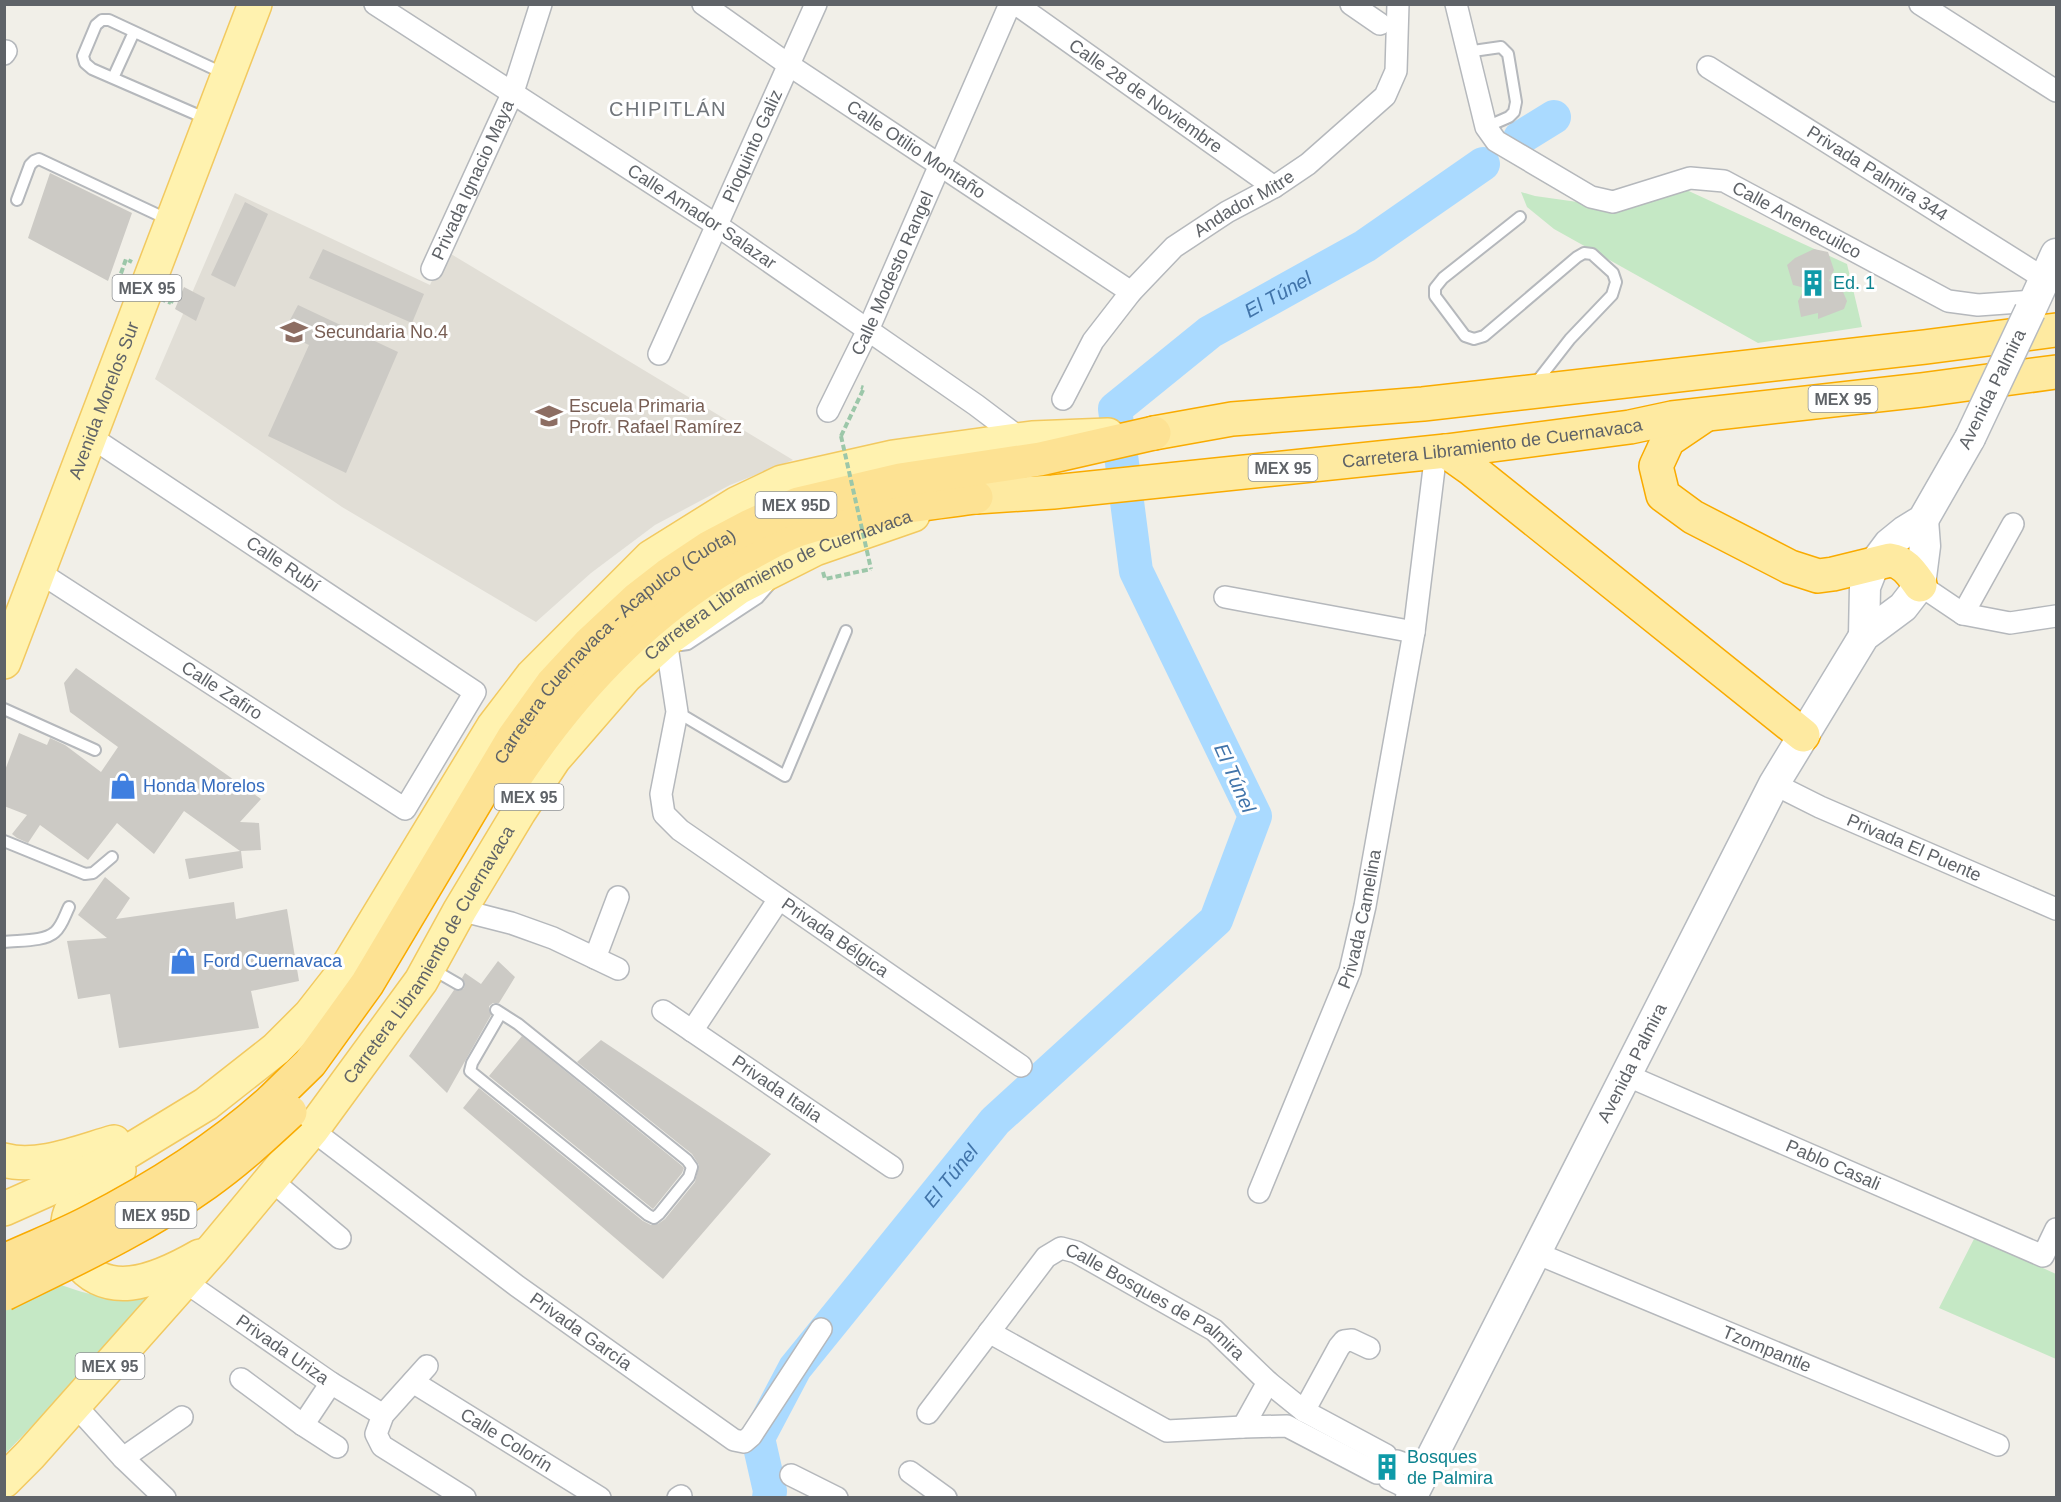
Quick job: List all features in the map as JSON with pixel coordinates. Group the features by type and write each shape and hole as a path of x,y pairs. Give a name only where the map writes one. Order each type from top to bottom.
{"highway":[{"name":"MEX 95","path":"1154,433 1232,418 1529,392 1925,348 2056,330"},
{"name":"Carretera Libramiento de Cuernavaca","path":"976,497 1053,492 1441,451 1630,427 1672,418 1922,390 2056,372"},
{"path":"1706,415 1668,440 1656,466 1664,495 1693,517 1790,567 1818,576 1890,560 1897,561 1904,566 1920,585"},
{"name":"Carretera Cuernavaca - Acapulco (Cuota)","path":"4,1294 102,1246 206,1184 252,1147 325,1076 368,984 514,737 552,684 637,599 668,575 729,537 798,504 1031,445 1154,433"},
{"path":"1441,451 1479,476 1803,735"},
{"name":"Carretera Cuernavaca - Acapulco (Cuota)","path":"4,1261 88,1223 199,1158 247,1122 354,1018 386,991 498,803 533,750 567,705 610,659 657,616 729,564 774,539 834,519 976,497"}],"main road":[{"name":"Avenida Morelos Sur","path":"4,662 255,4"},
{"name":"Avenida Palmira","path":"1864,636 1865,587 1874,564 1889,544 1923,520 1970,438 2042,286"},
{"path":"97,1279 82,1266 70,1248 67,1228 71,1210 276,1049 310,1015 346,969 494,727 532,676 651,557 736,504 782,482 893,457 1031,445"},
{"name":"Carretera Libramiento de Cuernavaca","path":"4,1481 75,1405 213,1249 312,1130 421,981 460,910 519,812 555,759 626,676 667,639 738,588 815,549 893,521 976,497"},
{"path":"1920,585 1925,546 1923,520"},
{"name":"Avenida Palmira","path":"1400,1475 1536,1253 1774,784 1864,636 1903,607 1920,585"},
{"path":"4,1209 114,1160 206,1104"},
{"path":"4,1160 41,1162 165,1128"},
{"path":"4,1240 21,1245 37,1257 97,1279 119,1284 146,1280 178,1268 213,1249"}],"street":[{"name":"Calle Amador Salazar","path":"375,4 718,226 1031,445"},
{"name":"Privada Ignacio Maya","path":"432,269 513,92 541,4"},
{"name":"Calle Otilio Montaño","path":"703,4 940,167 1131,292"},
{"name":"Pioquinto Galiz","path":"659,354 816,4"},
{"name":"Calle Modesto Rangel","path":"828,411 868,330 1010,4"},
{"name":"Calle 28 de Noviembre","path":"1016,4 1274,187"},
{"path":"1351,4 1380,24"},
{"name":"Andador Mitre","path":"1063,399 1093,341 1131,292 1174,247 1227,212 1274,187 1308,164 1385,96 1396,71 1398,4"},
{"path":"1456,4 1486,127"},
{"path":"1920,4 2056,91"},
{"name":"Privada Palmira 344","path":"1708,67 2042,286"},
{"name":"Calle Anenecuilco","path":"1486,127 1496,141 1591,197 1612,202 1690,178 1724,181 1948,301 1978,305 2042,286"},
{"name":"Calle Rubí","path":"91,436 476,692 405,809"},
{"name":"Privada Camelina","path":"1259,1192 1350,971 1365,906 1414,632 1441,451"},
{"path":"1963,614 2013,524"},
{"name":"Calle Zafiro","path":"39,572 405,809"},
{"path":"1920,585 1963,614 2010,623 2056,616"},
{"path":"1225,597 1414,632"},
{"path":"667,639 677,712 662,794 664,814 680,830 779,899"},
{"name":"Privada El Puente","path":"1774,784 1820,807 2056,909"},
{"path":"595,958 618,897"},
{"name":"Privada Bélgica","path":"692,1031 779,899 1021,1066"},
{"path":"460,910 511,923 553,938 618,969"},
{"name":"Privada Italia","path":"663,1011 892,1167"},
{"name":"Pablo Casali","path":"1626,1075 2043,1256 2056,1229"},
{"name":"Privada García","path":"312,1130 517,1286 734,1440 744,1442 751,1436 821,1329"},
{"path":"271,1180 340,1238"},
{"name":"Calle Bosques de Palmira","path":"989,1332 1047,1257 1062,1248 1076,1252 1214,1330 1268,1382 1304,1411 1400,1475"},
{"name":"Tzompantle","path":"1536,1253 1998,1445"},
{"name":"Privada Uriza","path":"184,1281 331,1383 380,1425 382,1446 465,1497"},
{"path":"928,1413 989,1332 1167,1431 1287,1426 1400,1475"},
{"path":"1304,1411 1344,1341 1352,1340 1369,1348"},
{"name":"Calle Colorín","path":"380,1425 420,1374 600,1497"},
{"path":"241,1379 337,1447"},
{"path":"1243,1427 1268,1382"},
{"path":"303,1425 331,1383"},
{"path":"75,1405 123,1458 165,1497"},
{"path":"123,1458 182,1417"},
{"path":"910,1472 944,1496"},
{"path":"791,1475 837,1497"}],"lane":[{"path":"210,121 92,69 85,63 84,56 96,25 102,20 109,20 228,75"},
{"path":"113,78 134,32"},
{"path":"1466,52 1501,47 1508,54 1516,102 1514,112 1509,117 1486,127"},
{"path":"17,200 30,165 39,159 172,222"},
{"path":"1520,217 1443,278 1435,288 1435,296 1465,336 1474,339 1484,336 1577,257 1584,254 1592,254 1613,273 1616,282 1612,295 1570,339 1529,392"},
{"path":"677,712 785,776 846,631"},
{"path":"4,709 95,750"},
{"path":"8,844 85,874 93,873 111,857"},
{"path":"4,942 39,938 52,934 57,930 69,907"},
{"path":"429,967 458,984"},
{"path":"498,1011 527,1031 687,1160 692,1167 689,1177 654,1218 470,1071 498,1011"}],"path":[{"path":"126,260 118,282 171,303 180,281"},
{"path":"825,579 871,569 841,436 864,388"}],"shaded area":[{"name":"Escuela Primaria Profr. Rafael Ramírez","path":"235,193 430,285 446,251 793,460 730,485 655,525 591,573 536,622 342,507 155,379"}],"green space":[{"path":"1680,187 1847,264 1862,327 1758,343 1554,229 1527,207 1521,192 1613,207"},
{"path":"1975,1237 2056,1274 2056,1359 1939,1308"},
{"path":"5,1257 44,1278 86,1293 119,1298 148,1296 86,1370 5,1454"}],"building":[{"path":"50,173 132,213 108,281 28,238"},
{"path":"245,202 268,214 235,287 211,275"},
{"path":"323,249 424,294 412,323 309,278"},
{"name":"Ed. 1","path":"1814,249 1828,252 1834,270 1829,281 1840,285 1847,301 1844,309 1818,319 1818,313 1801,317 1798,301 1805,288 1793,285 1787,265 1795,258"},
{"path":"184,287 205,298 196,321 175,309"},
{"path":"298,305 398,352 346,473 268,436 309,345 283,333"},
{"name":"Honda Morelos","path":"76,668 261,799 240,822 259,823 261,850 241,851 243,868 189,879 185,859 240,851 184,811 154,854 117,823 88,860 40,825 28,843 12,834 27,815 4,806 4,773 19,733 47,745 50,738 65,745 101,772 118,747 70,712 64,683"},
{"name":"Ford Cuernavaca","path":"105,877 130,898 116,919 234,902 236,919 287,909 299,981 251,991 259,1028 119,1048 110,994 78,999 67,941 107,938 78,915"},
{"path":"498,961 515,977 499,1003 489,1006 491,1015 447,1093 409,1056 454,990 459,991 464,988 465,983 462,978 465,973 481,984"},
{"path":"522,1036 684,1168 653,1209 489,1076"},
{"path":"601,1040 771,1154 663,1279 463,1108 479,1088 643,1221 651,1225 658,1224 665,1219 695,1182 699,1165 692,1154 577,1062"}],"waterway":[{"name":"El Túnel","path":"1520,138 1554,117"},
{"name":"El Túnel","path":"769,1498 770,1491 758,1438 795,1368 995,1121 1216,920 1255,816 1136,571 1115,409 1210,332 1365,246 1483,164"}],"place":[{"name":"Ed. 1","path":"1813,283"},
{"name":"Secundaria No.4","path":"294,332"},
{"name":"Escuela Primaria Profr. Rafael Ramírez","path":"549,416"},
{"name":"Honda Morelos","path":"123,786"},
{"name":"Ford Cuernavaca","path":"183,961"},
{"name":"Bosques de Palmira","path":"1387,1467"}],"district":[{"name":"CHIPITLÁN","path":"668,109"}]}
